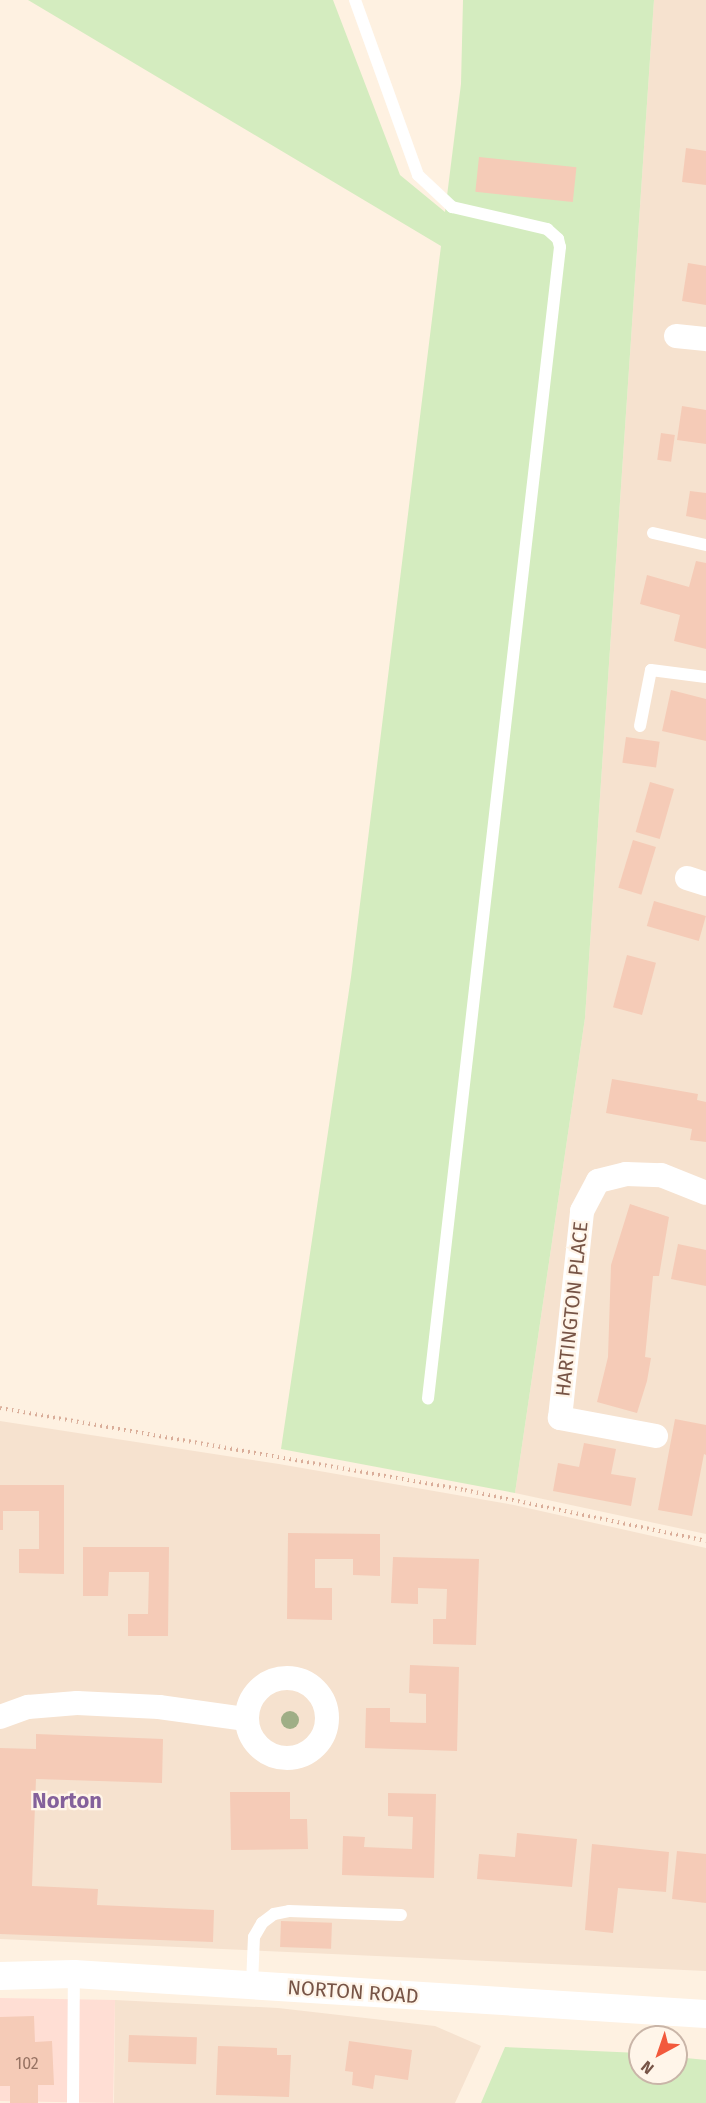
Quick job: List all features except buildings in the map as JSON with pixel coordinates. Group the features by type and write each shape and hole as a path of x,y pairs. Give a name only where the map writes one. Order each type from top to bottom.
{"street":[{"path":"676,336 706,339"},
{"name":"HARTINGTON PLACE","path":"656,1436 560,1418 582,1211 598,1181 626,1174 662,1176 706,1193"},
{"path":"0,1717 28,1707 77,1703 159,1707 246,1719"},
{"name":"NORTON ROAD","path":"0,1976 74,1974 706,2014"}],"lane":[{"path":"355,0 418,175 452,207 547,229 558,239 560,247 428,1398"},
{"path":"653,533 706,545"},
{"path":"640,726 651,670 706,678"},
{"path":"252,1984 254,1937 262,1923 274,1914 289,1911 401,1915"},
{"path":"73,2103 74,1974"}],"path":[{"path":"0,1408 465,1490 706,1541"}],"shaded area":[{"path":"654,0 706,0 706,1534 515,1493 585,1018"},
{"path":"0,1421 279,1464 514,1505 706,1548 706,1971 0,1939"},
{"path":"0,1998 115,2000 113,2103 0,2101"},
{"path":"115,2000 278,2008 435,2026 481,2046 455,2103 114,2103"}],"green space":[{"path":"28,0 333,0 400,175 445,212 461,84 463,0 654,0 585,1018 515,1493 281,1449 351,977 441,246"},
{"path":"505,2047 628,2052 628,2085 688,2085 688,2058 706,2060 706,2103 481,2103"}],"district":[{"name":"Norton","path":"67,1801"}]}
